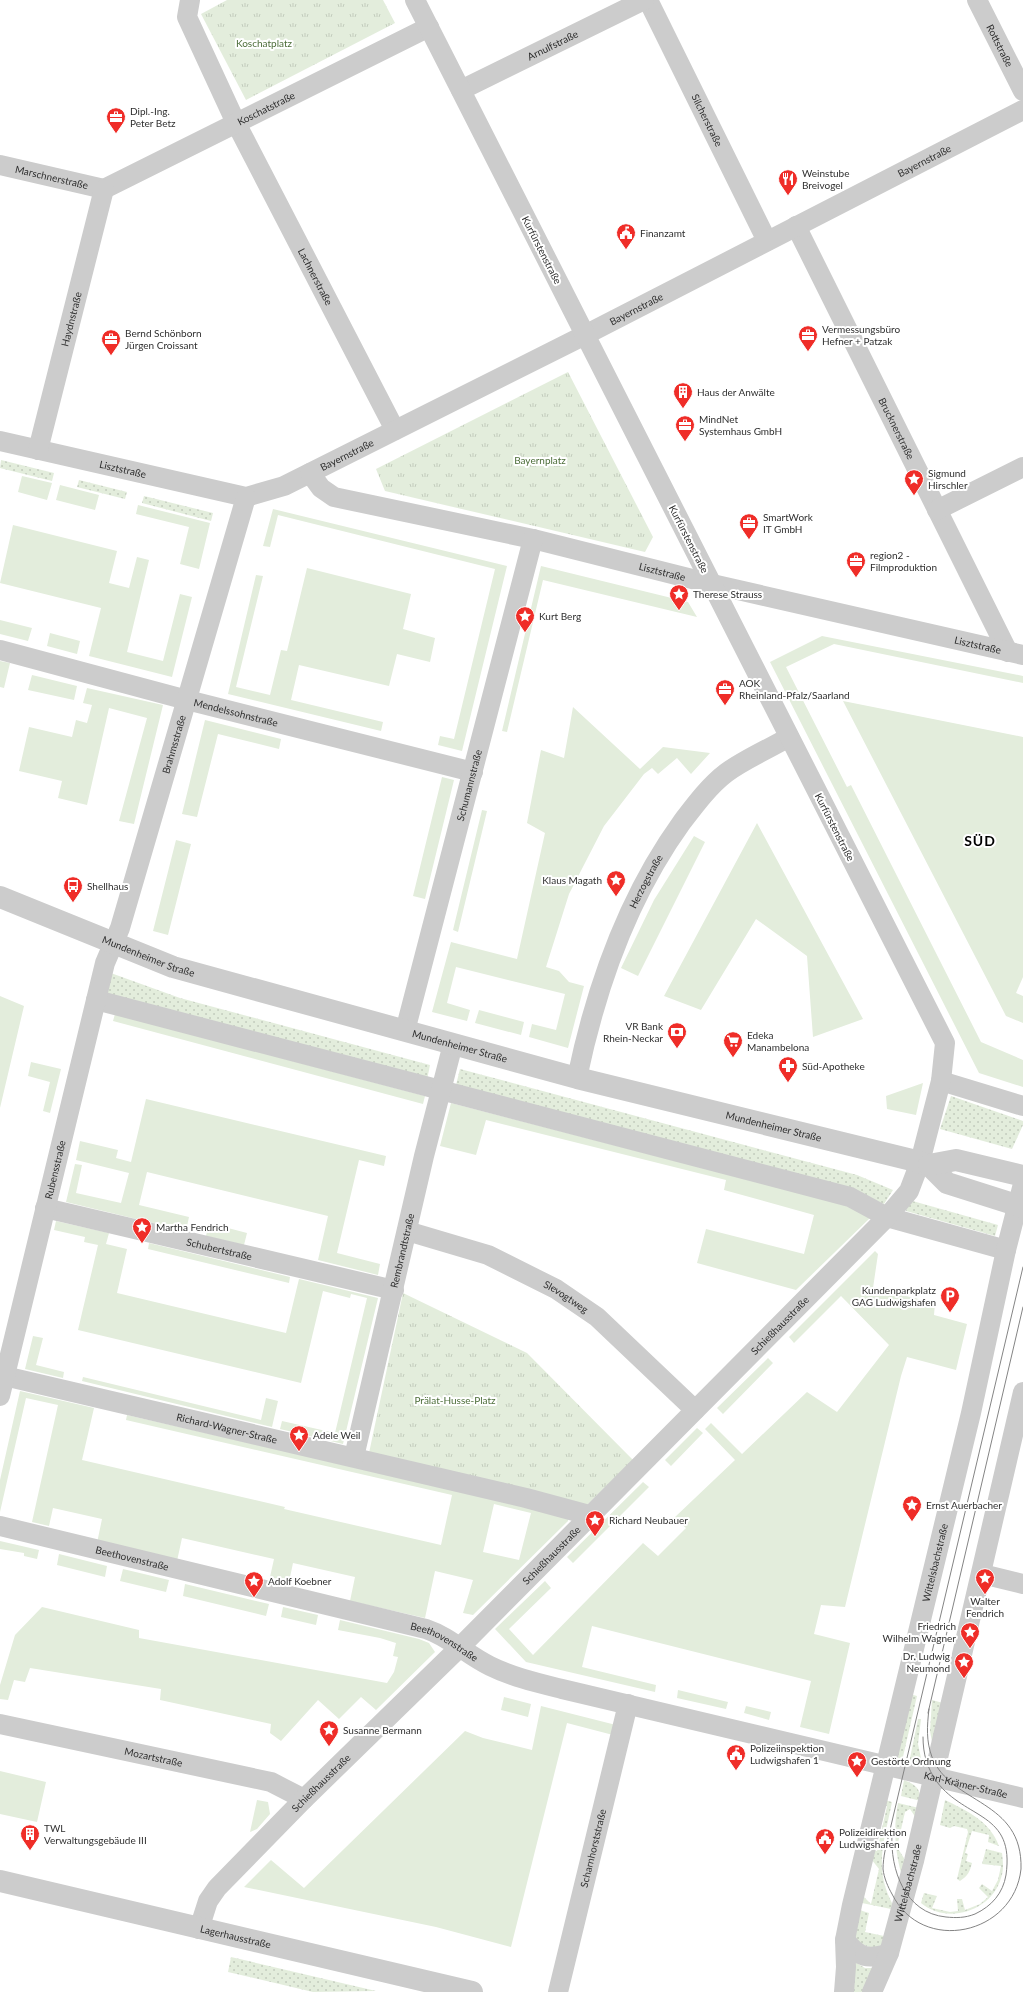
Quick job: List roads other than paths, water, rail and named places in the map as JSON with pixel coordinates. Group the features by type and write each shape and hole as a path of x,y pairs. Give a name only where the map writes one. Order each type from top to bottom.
{"street":[{"path":"190,0 187,17 236,123"},
{"name":"Kurfürstenstraße","path":"415,0 945,1043 941,1081 925,1164"},
{"name":"Arnulfstraße","path":"461,90 644,0"},
{"name":"Silcherstraße","path":"648,0 767,241"},
{"name":"Rottstraße","path":"977,0 1023,91"},
{"name":"Koschatstraße","path":"104,189 429,28"},
{"name":"Bayernstraße","path":"246,498 284,486 585,335 1023,110"},
{"name":"Lachnerstraße","path":"236,123 394,430"},
{"name":"Marschnerstraße","path":"0,165 104,189"},
{"name":"Haydnstraße","path":"38,450 104,189"},
{"name":"Brucknerstraße","path":"796,226 937,510 1016,654"},
{"name":"Lisztstraße","path":"0,441 246,498"},
{"path":"937,510 1023,467"},
{"name":"Lisztstraße","path":"310,473 321,488 334,497 533,539 712,584 1016,654"},
{"name":"Brahmsstraße","path":"114,944 120,928 246,498"},
{"name":"Schumannstraße","path":"405,1031 533,539"},
{"name":"Mendelssohnstraße","path":"0,650 187,700 473,772"},
{"name":"Herzogstraße","path":"577,1078 590,1022 604,976 634,903 651,869 699,799 726,773 789,737"},
{"name":"Mundenheimer Straße","path":"0,897 173,968 577,1078 925,1164 956,1160 1023,1176"},
{"name":"Rubensstraße","path":"0,1396 2,1376 105,963 114,944"},
{"path":"96,1000 850,1197 887,1217 1006,1250"},
{"name":"Rembrandtstraße","path":"354,1457 440,1090 453,1044"},
{"path":"941,1081 1023,1106"},
{"name":"Mundenheimer Straße","path":"925,1164 947,1183 1020,1206"},
{"name":"Schießhausstraße","path":"199,1929 208,1901 217,1888 304,1799 460,1647 589,1515 807,1300 887,1217 909,1191 925,1164"},
{"name":"Wittelsbachstraße","path":"844,1992 846,1967 844,1940 971,1413 1006,1250 1020,1206 1023,1184"},
{"name":"Schubertstraße","path":"45,1208 394,1290"},
{"name":"Slevogtweg","path":"407,1231 488,1255 556,1289 597,1316 695,1410"},
{"name":"Richard-Wagner-Straße","path":"2,1376 354,1457 526,1498 589,1515"},
{"name":"Wittelsbachstraße","path":"872,1992 889,1952 914,1862 1023,1392"},
{"name":"Beethovenstraße","path":"0,1526 426,1629 441,1634 490,1666 519,1678 886,1766"},
{"path":"982,1574 1023,1584"},
{"name":"Scharnhorststraße","path":"558,1992 628,1704"},
{"name":"Mozartstraße","path":"0,1724 271,1782 304,1799"},
{"name":"Karl-Krämer-Straße","path":"886,1766 1023,1798"},
{"name":"Lagerhausstraße","path":"0,1881 472,1992"},
{"path":"844,1940 854,1952 864,1956 876,1957 889,1952"}],"tram line":[{"path":"929,1709 927,1727 929,1745 932,1757 941,1773 954,1785 999,1815 1011,1829 1019,1846 1021,1869 1015,1892 1002,1909 985,1922 965,1929 944,1930 924,1925 906,1913 892,1894 885,1879 883,1862 1023,1267"},
{"path":"928,1713 1023,1307"},
{"path":"892,1834 894,1862 897,1875 903,1888 910,1898 920,1907 932,1914 957,1918 975,1914 987,1907 996,1898 1005,1882 1007,1854 1003,1839 996,1828 986,1819 961,1804 937,1782 926,1761 923,1737"}],"place":[{"name":"Dipl.-Ing. Peter Betz","path":"116,134"},
{"name":"Weinstube Breivogel","path":"788,196"},
{"name":"Finanzamt","path":"626,250"},
{"name":"Vermessungsbüro Hefner + Patzak","path":"808,352"},
{"name":"Bernd Schönborn Jürgen Croissant","path":"111,356"},
{"name":"Haus der Anwälte","path":"683,409"},
{"name":"MindNet Systemhaus GmbH","path":"685,442"},
{"name":"Sigmund Hirschler","path":"914,496"},
{"name":"SmartWork IT GmbH","path":"749,540"},
{"name":"region2 - Filmproduktion","path":"856,578"},
{"name":"Therese Strauss","path":"679,611"},
{"name":"Kurt Berg","path":"525,633"},
{"name":"AOK Rheinland-Pfalz/Saarland","path":"725,706"},
{"name":"Klaus Magath","path":"616,897"},
{"name":"Shellhaus","path":"73,903"},
{"name":"VR Bank Rhein-Neckar","path":"677,1049"},
{"name":"Edeka Manambelona","path":"733,1058"},
{"name":"Süd-Apotheke","path":"788,1083"},
{"name":"Martha Fendrich","path":"142,1244"},
{"name":"Kundenparkplatz GAG Ludwigshafen","path":"950,1313"},
{"name":"Adele Weil","path":"299,1452"},
{"name":"Ernst Auerbacher","path":"912,1522"},
{"name":"Richard Neubauer","path":"595,1537"},
{"name":"Walter Fendrich","path":"985,1595"},
{"name":"Adolf Koebner","path":"254,1598"},
{"name":"Friedrich Wilhelm Wagner","path":"970,1649"},
{"name":"Dr. Ludwig Neumond","path":"964,1679"},
{"name":"Susanne Bermann","path":"329,1747"},
{"name":"Polizeiinspektion Ludwigshafen 1","path":"736,1771"},
{"name":"Gestörte Ordnung","path":"857,1778"},
{"name":"TWL Verwaltungsgebäude III","path":"30,1851"},
{"name":"Polizeidirektion Ludwigshafen","path":"825,1855"}],"district":[{"name":"SÜD","path":"980,840"}],"park label":[{"name":"Koschatplatz","path":"264,43"},
{"name":"Bayernplatz","path":"540,460"},
{"name":"Prälat-Husse-Platz","path":"455,1400"}]}
